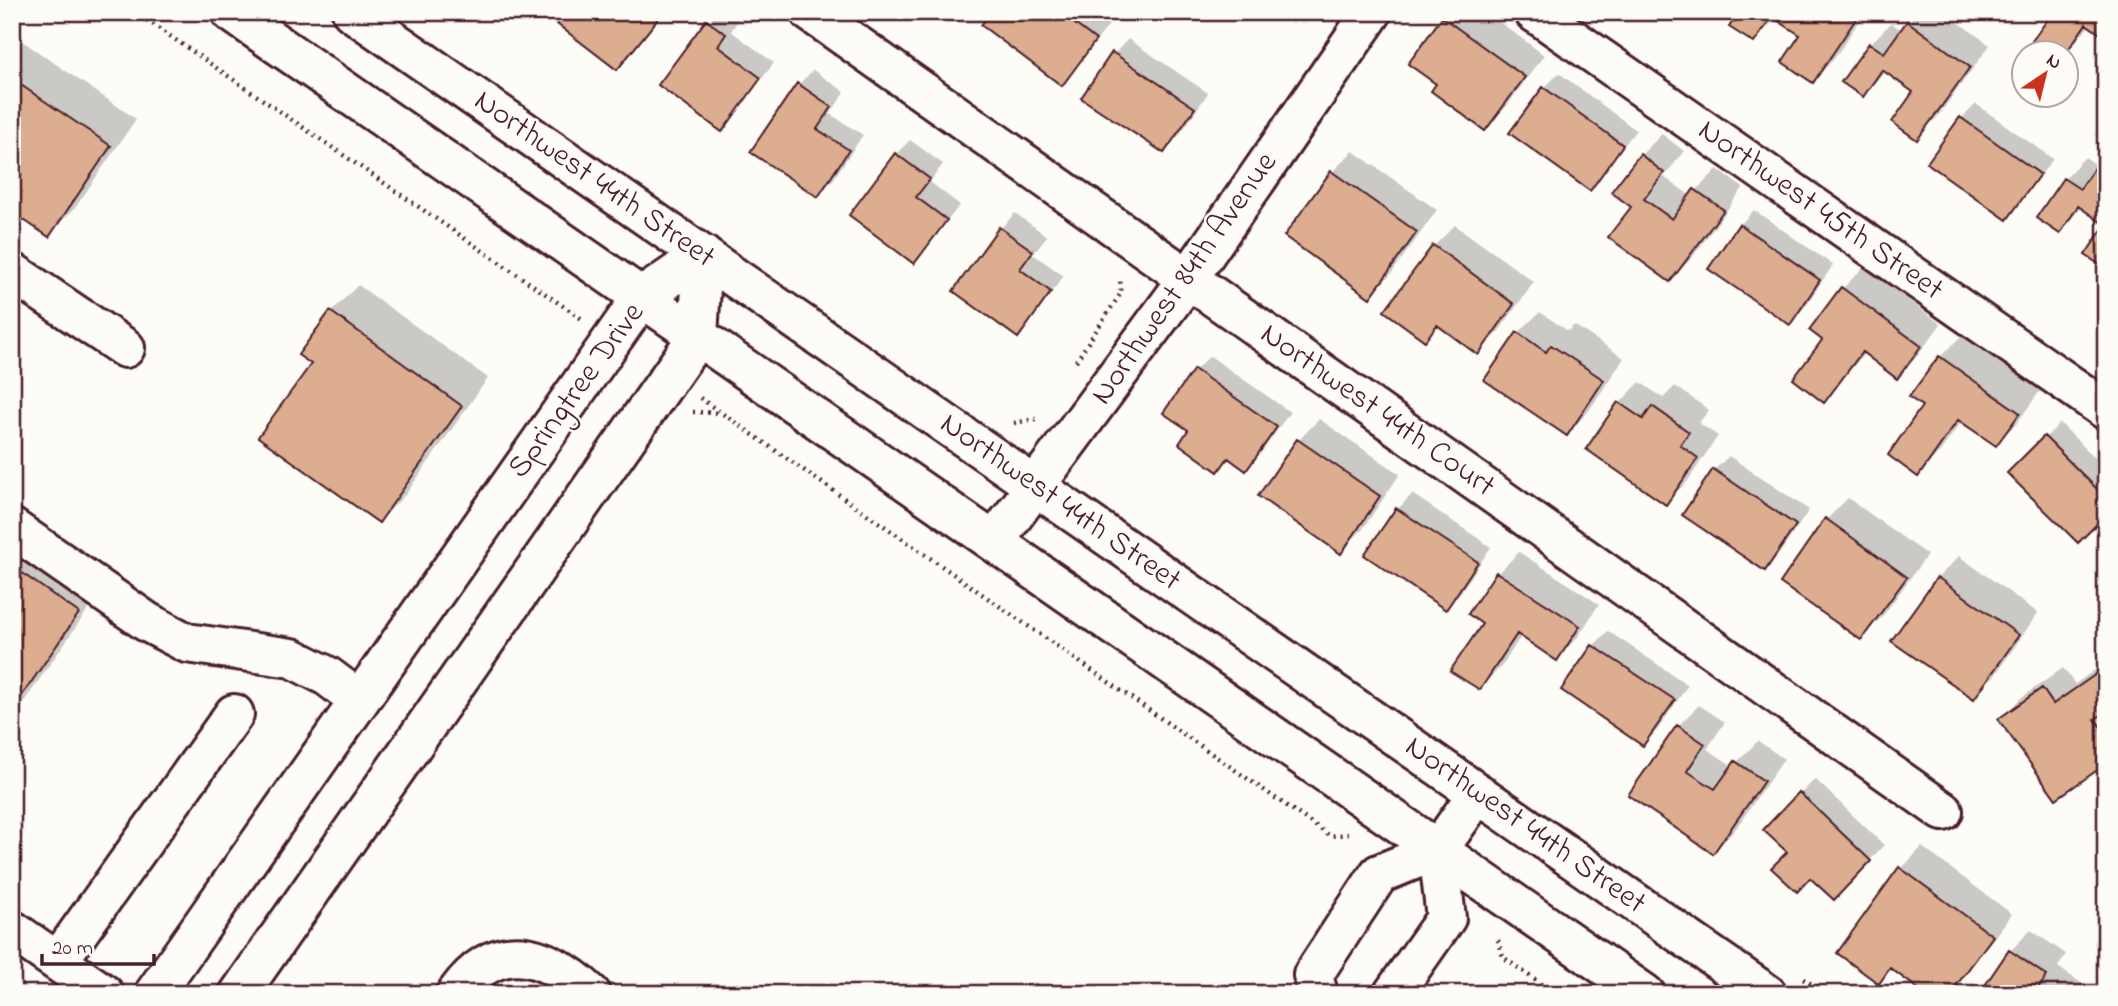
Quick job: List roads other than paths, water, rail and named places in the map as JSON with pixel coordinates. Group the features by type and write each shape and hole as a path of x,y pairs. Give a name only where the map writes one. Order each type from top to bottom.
{"street":[{"path":"231,12 1645,994"},
{"name":"Northwest 44th Street","path":"352,12 1767,994"},
{"name":"Northwest 44th Court","path":"810,12 1943,811"},
{"name":"Northwest 84th Avenue","path":"994,542 1188,279 1372,12"},
{"name":"Northwest 45th Street","path":"1534,12 2106,410"},
{"name":"Springtree Drive","path":"154,994 642,297 703,255"},
{"name":"Springtree Drive","path":"239,994 698,336 703,255"},
{"path":"12,272 125,348"},
{"path":"12,528 147,622 187,643 292,658 327,676 359,700"},
{"path":"58,961 234,714"},
{"path":"1318,994 1313,975 1379,874 1438,850 1478,793"},
{"path":"1393,994 1446,918 1438,850"},
{"path":"12,930 104,994"},
{"path":"456,994 481,967 499,958 527,956 551,965 591,994"}]}
